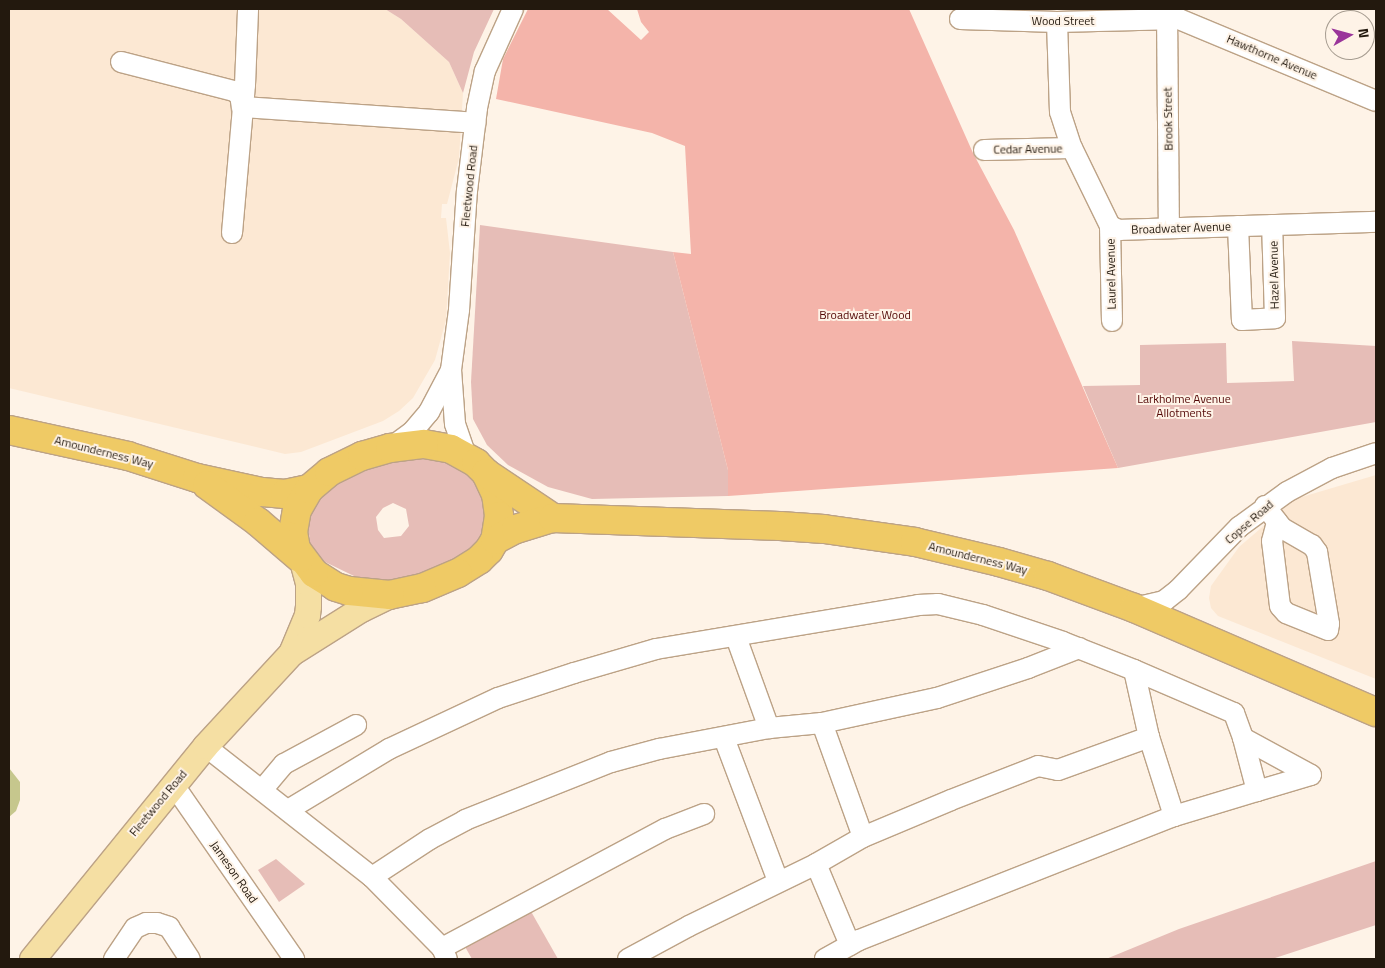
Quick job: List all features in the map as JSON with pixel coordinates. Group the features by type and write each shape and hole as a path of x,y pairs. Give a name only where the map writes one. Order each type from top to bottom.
{"highway":[{"name":"Amounderness Way","path":"9,430 128,456 197,478 272,493 292,493 309,489"},
{"path":"476,465 492,483 498,505 498,528 495,540 479,560 458,573 422,588 390,594 362,593 336,586 314,573 301,559 294,542 294,521 297,510 309,489 329,472 362,456 390,448 424,444 452,449 476,465 553,518"},
{"name":"Amounderness Way","path":"197,478 246,512 301,559"},
{"name":"Amounderness Way","path":"495,540 516,529 553,518 780,526 865,534 915,542 1048,576 1134,608 1376,712"}],"main road":[{"name":"Fleetwood Road","path":"291,653 308,606 308,583 301,559"},
{"name":"Fleetwood Road","path":"32,959 205,746 291,653 361,609 390,594"}],"street":[{"path":"232,233 248,9"},
{"name":"Fleetwood Road","path":"476,465 455,424 451,370 456,341 475,123 485,70 514,9"},
{"name":"Wood Street","path":"960,19 1057,22 1167,14"},
{"name":"Hawthorne Avenue","path":"1167,14 1376,101"},
{"name":"Brook Street","path":"1167,14 1169,228"},
{"path":"1057,22 1060,112 1072,148 1110,226"},
{"path":"121,62 234,91 240,95 242,107"},
{"path":"242,107 475,123"},
{"name":"Cedar Avenue","path":"984,150 1072,148"},
{"name":"Broadwater Avenue","path":"1110,226 1119,230 1376,222"},
{"name":"Laurel Avenue","path":"1110,226 1112,321"},
{"name":"Hazel Avenue","path":"1238,226 1242,320 1275,318 1272,226"},
{"name":"Fleetwood Road","path":"390,448 413,431 429,412 451,370"},
{"name":"Copse Road","path":"1134,608 1164,601 1178,590 1239,528 1265,506 1313,476 1360,457 1376,453"},
{"path":"1265,506 1277,522 1292,535 1312,544 1317,552 1329,624 1328,630 1286,614 1280,606 1272,541 1277,522"},
{"path":"288,810 389,749 498,698 574,673 656,649 918,605 938,604 983,615 1079,648 1234,713 1243,738 1256,792"},
{"path":"736,637 769,728"},
{"path":"372,877 465,820 556,782 611,762 659,749 769,728 822,723 937,698 1028,668 1079,648"},
{"path":"1134,670 1149,737 1174,816"},
{"path":"822,723 863,837"},
{"path":"262,790 284,764 356,725"},
{"path":"628,959 816,864 863,837 1038,766 1058,770 1149,737"},
{"path":"724,738 778,882"},
{"path":"825,959 850,945 1174,816 1312,775 1243,738"},
{"path":"205,746 372,877 445,954 664,829 704,814"},
{"name":"Jameson Road","path":"173,784 294,959"},
{"path":"816,864 850,945"},
{"path":"114,959 135,928 146,922 169,927 190,959"}],"shaded area":[{"path":"9,9 385,9 401,19 449,62 463,93 459,158 447,204 442,204 441,218 446,218 450,253 446,320 435,360 413,398 399,411 383,421 301,452 285,454 9,388"},
{"path":"1376,475 1376,679 1218,616 1211,608 1209,598 1211,586 1239,547 1295,499"},
{"path":"9,768 20,782 20,800 16,811 9,817"}],"green space":[{"path":"385,9 494,9 474,52 463,93 449,62 401,19"},
{"name":"Broadwater Wood","path":"528,9 607,9 641,40 649,32 641,22 637,9 909,9 973,153 1014,230 1118,468 728,496 728,470 673,252 691,254 685,146 652,133 496,99 503,59"},
{"path":"480,225 673,252 728,470 728,496 592,499 548,487 508,465 487,445 473,419 471,382"},
{"name":"Larkholme Avenue Allotments","path":"1292,341 1376,346 1376,422 1118,468 1083,386 1140,385 1140,345 1226,343 1227,383 1294,381"},
{"path":"423,456 458,464 480,484 488,512 481,539 469,551 445,564 406,578 381,581 354,576 321,560 310,543 308,525 316,500 335,485 376,466 400,459","holes":["393,503 406,509 409,526 401,536 384,538 378,530 376,517 383,508"]},
{"path":"276,859 305,884 279,902 258,870"},
{"path":"1376,861 1376,925 1272,959 1106,959 1179,929"},
{"path":"529,908 558,959 472,959 464,945"}]}
